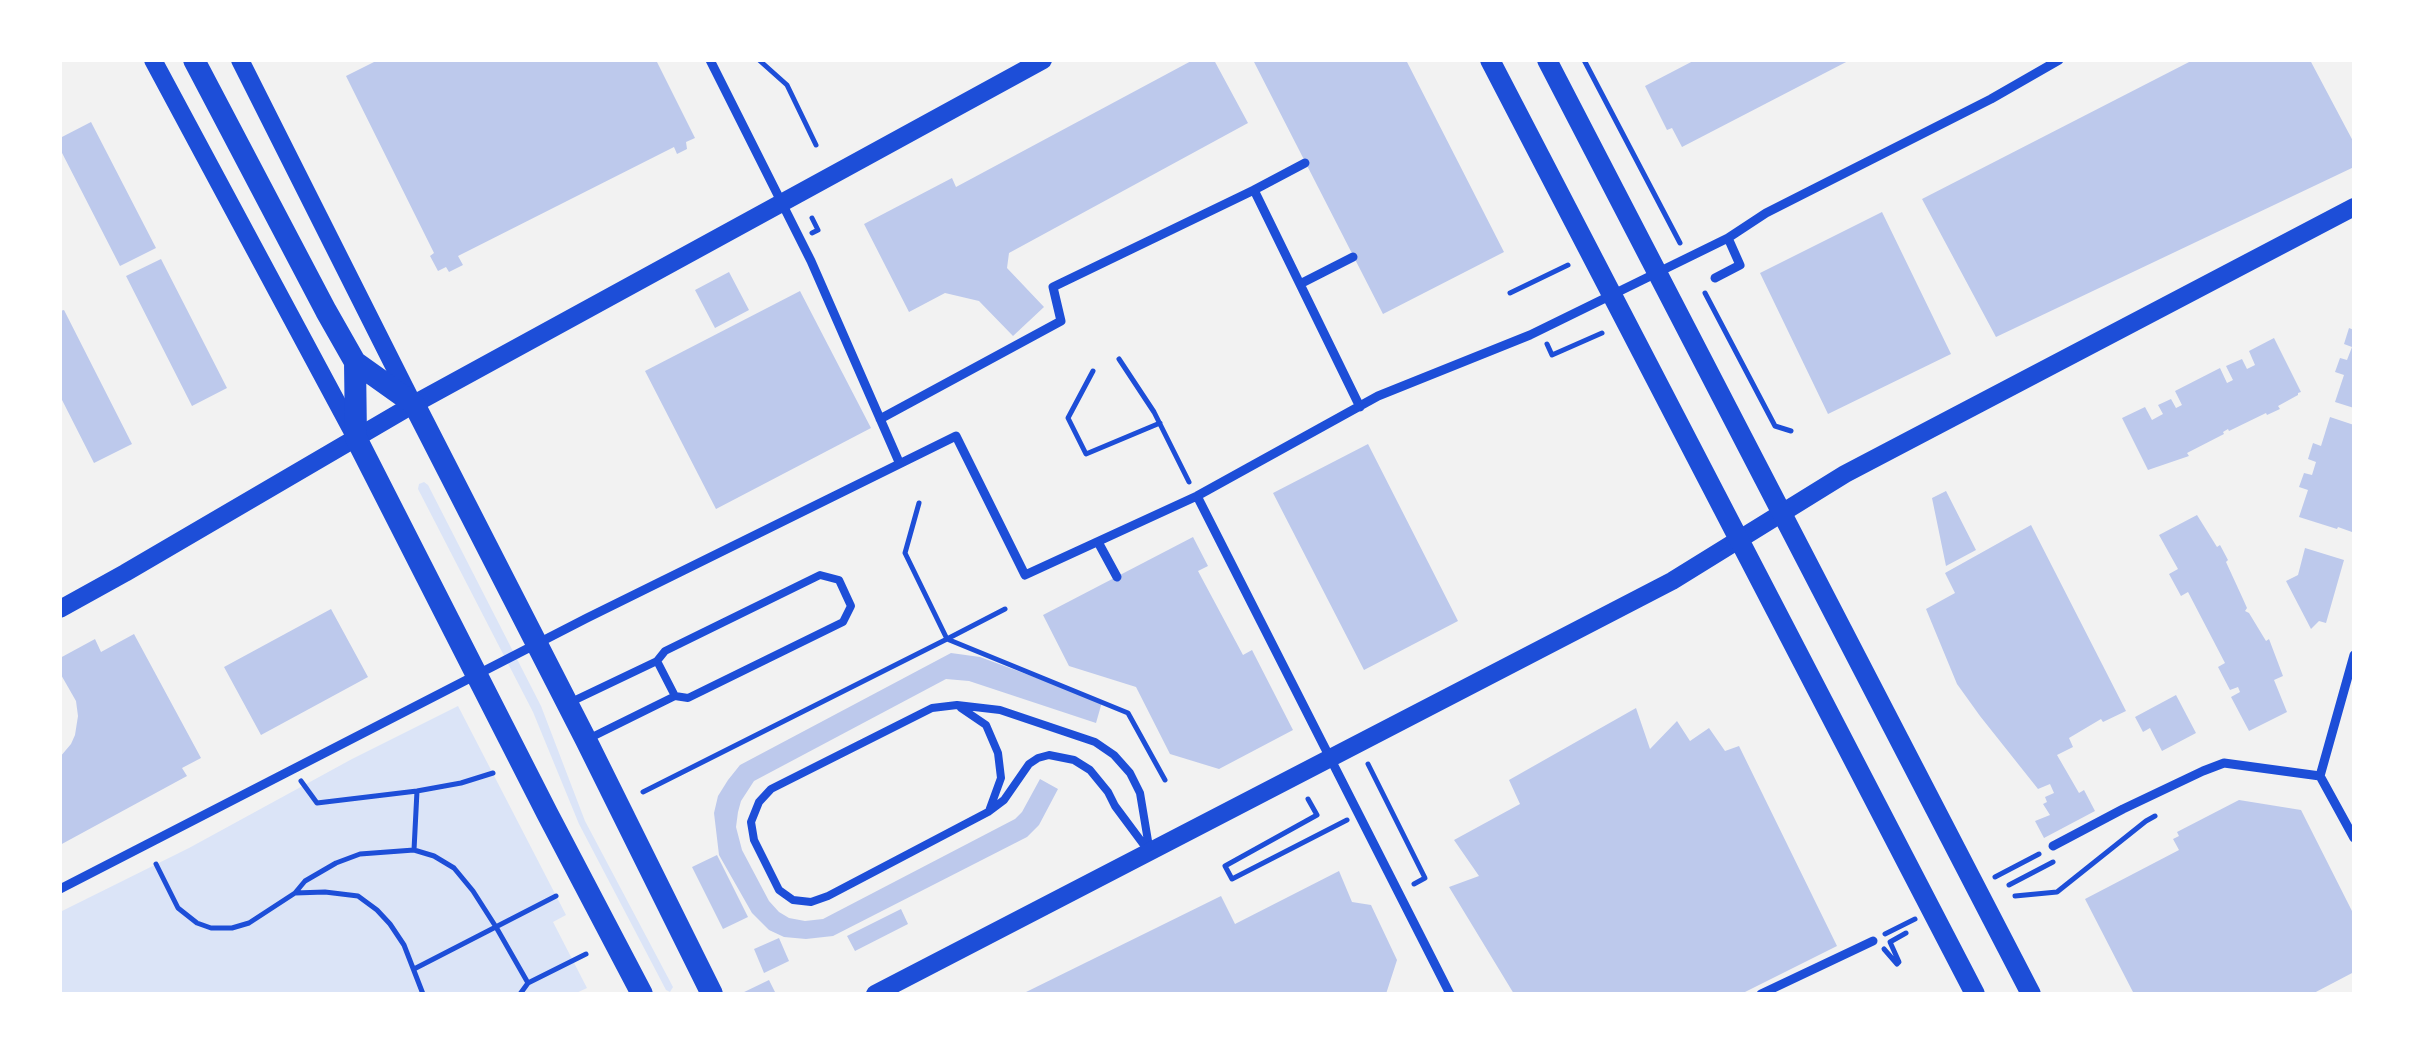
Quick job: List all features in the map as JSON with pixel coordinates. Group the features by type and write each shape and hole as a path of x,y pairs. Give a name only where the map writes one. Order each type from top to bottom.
{"main road":[{"path":"194,60 355,362 414,404 712,994"},
{"path":"1490,60 1975,994"},
{"path":"1547,60 2030,994"},
{"path":"355,362 356,438 642,994"}],"street":[{"path":"153,60 356,438"},
{"path":"240,60 414,404"},
{"path":"710,60 811,260 899,462"},
{"path":"60,608 414,404 1043,60"},
{"path":"60,889 587,618 956,436 1025,575 1197,496 1378,396 1546,328 1728,238 1766,213 1991,99 2058,60"},
{"path":"880,419 1061,322 1053,286 1306,163"},
{"path":"1254,190 1360,407"},
{"path":"876,994 1672,582 1845,474 2354,207"},
{"path":"1714,278 1740,265 1728,238"},
{"path":"1300,284 1354,256"},
{"path":"1020,330 1026,340"},
{"path":"1197,496 1450,994"},
{"path":"1098,542 1118,576"},
{"path":"2354,655 2320,776 2354,838"},
{"path":"2054,846 2122,809 2224,764 2320,776"},
{"path":"1761,994 1874,940"}],"lane":[{"path":"567,704 820,575 838,580 851,606 843,622 688,698 675,696 586,740"},
{"path":"657,661 675,696"},
{"path":"957,706 986,725 998,754 1001,778 988,812"},
{"path":"957,706 1000,710 1095,742 1114,755 1130,773 1140,793 1150,853 1090,770 1074,760 1049,754 1029,764 1004,800 988,812 811,902 793,900 779,890 754,840 751,822 759,802 771,789 932,708 957,706"}],"path":[{"path":"759,60 787,85 816,144"},
{"path":"1510,293 1568,265"},
{"path":"1552,355 1602,333"},
{"path":"1118,359 1160,423 1197,496"},
{"path":"1093,371 1068,418 1086,454 1160,423"},
{"path":"919,503 905,552 947,639 1004,609"},
{"path":"1368,764 1425,878 1398,892"},
{"path":"294,770 317,803 417,791 493,773"},
{"path":"414,850 417,791"},
{"path":"1308,798 1317,815 1225,866 1232,879 1358,814"},
{"path":"2015,896 2058,892 2146,821 2168,809"},
{"path":"2010,885 2058,860 2054,846"},
{"path":"156,864 178,908 211,928 232,928 249,923 296,894 304,881 348,858 372,852 414,850 434,856 454,868 473,891 528,983"},
{"path":"296,894 358,896 377,910 404,945 423,994"},
{"path":"414,969 556,896"},
{"path":"1874,940 1897,964 1890,942 1906,933"},
{"path":"520,994 528,983 586,954"}],"shaded area":[{"path":"424,482 541,706 585,821 673,987 670,992 579,824 533,712 418,489"},
{"path":"458,706 566,915 553,922 587,988 574,994 60,994 60,912"}],"building":[{"path":"378,60 656,60 695,138 677,154 674,147 458,256 463,265 449,272 446,267 438,271 430,256 434,253 346,76"},
{"path":"1193,60 1214,60 1248,123 1009,253 1007,268 1044,307 1013,336 979,301 945,293 909,312 864,224 952,178 956,187"},
{"path":"1253,60 1406,60 1504,252 1383,314"},
{"path":"1695,60 1850,60 1682,147 1672,128 1667,130 1645,86"},
{"path":"2193,60 2310,60 2354,143 2354,167 1996,337 1922,199"},
{"path":"91,122 156,248 120,266 60,149 60,138"},
{"path":"1882,212 1951,354 1828,414 1760,273"},
{"path":"161,259 227,388 192,406 126,276"},
{"path":"729,272 749,310 715,328 695,290"},
{"path":"800,291 871,428 716,509 645,371"},
{"path":"64,310 132,444 94,463 60,396 60,311"},
{"path":"2349,328 2354,330 2354,408 2335,402 2344,375 2335,372 2340,358 2347,360 2352,347 2344,344"},
{"path":"2274,338 2301,392 2278,406 2280,409 2228,429 2187,453 2189,456 2148,470 2122,418 2145,407 2152,420 2163,414 2158,405 2171,399 2176,408 2182,405 2175,391 2220,368 2227,383 2233,380 2226,366 2242,359 2247,369 2255,365 2249,351"},
{"path":"2330,417 2354,425 2352,532 2299,517 2308,490 2299,487 2304,473 2312,475 2316,462 2308,459 2313,443 2321,446"},
{"path":"1368,444 1458,621 1364,670 1273,493"},
{"path":"1946,491 1976,550 1946,566 1932,498"},
{"path":"2197,515 2217,547 2220,545 2245,611 2266,641 2269,639 2283,676 2274,680 2287,712 2249,731 2231,697 2240,692 2238,687 2230,690 2218,667 2225,663 2188,592 2181,596 2169,574 2178,569 2159,535"},
{"path":"2031,525 2126,711 2103,722 2101,719 2069,738 2073,747 2057,755 2079,793 2084,790 2095,811 2044,838 2035,821 2050,815 2043,804 2047,802 2045,797 2054,793 2050,784 2038,789 1957,684 1926,609 1955,593 1945,573"},
{"path":"1193,537 1208,566 1198,571 1243,655 1252,650 1293,730 1219,769 1170,754 1136,687 1069,666 1043,615"},
{"path":"2305,548 2344,560 2326,623 2319,621 2311,629 2286,581 2298,575"},
{"path":"331,609 368,677 261,735 224,667"},
{"path":"134,634 201,758 182,768 187,776 60,845 60,757 75,735 78,716 76,701 60,673 60,658 95,639 101,652"},
{"path":"951,653 980,657 1102,702 1096,723 969,681 946,679 754,781 738,812 736,827 742,850 769,901 789,918 805,921 823,919 1015,819 1040,779 1058,789 1039,825 1027,837 833,936 784,937 769,930 752,913 719,855 714,813 728,780 740,765"},
{"path":"2176,695 2196,733 2162,751 2150,728 2143,732 2135,717"},
{"path":"1636,708 1650,749 1677,721 1690,741 1709,728 1725,751 1739,746 1837,946 1741,994 1514,994 1449,887 1479,876 1454,840 1520,804 1509,780"},
{"path":"2239,800 2301,810 2354,915 2354,972 2312,994 2134,994 2085,899 2179,850 2173,839 2179,836 2177,832"},
{"path":"717,855 748,917 723,929 692,867"},
{"path":"1339,871 1352,902 1371,905 1397,960 1386,994 1022,994 1221,896 1235,924"},
{"path":"901,909 908,924 855,951 847,936"},
{"path":"779,938 789,961 764,973 754,949"},
{"path":"769,980 776,994 740,994"}]}
